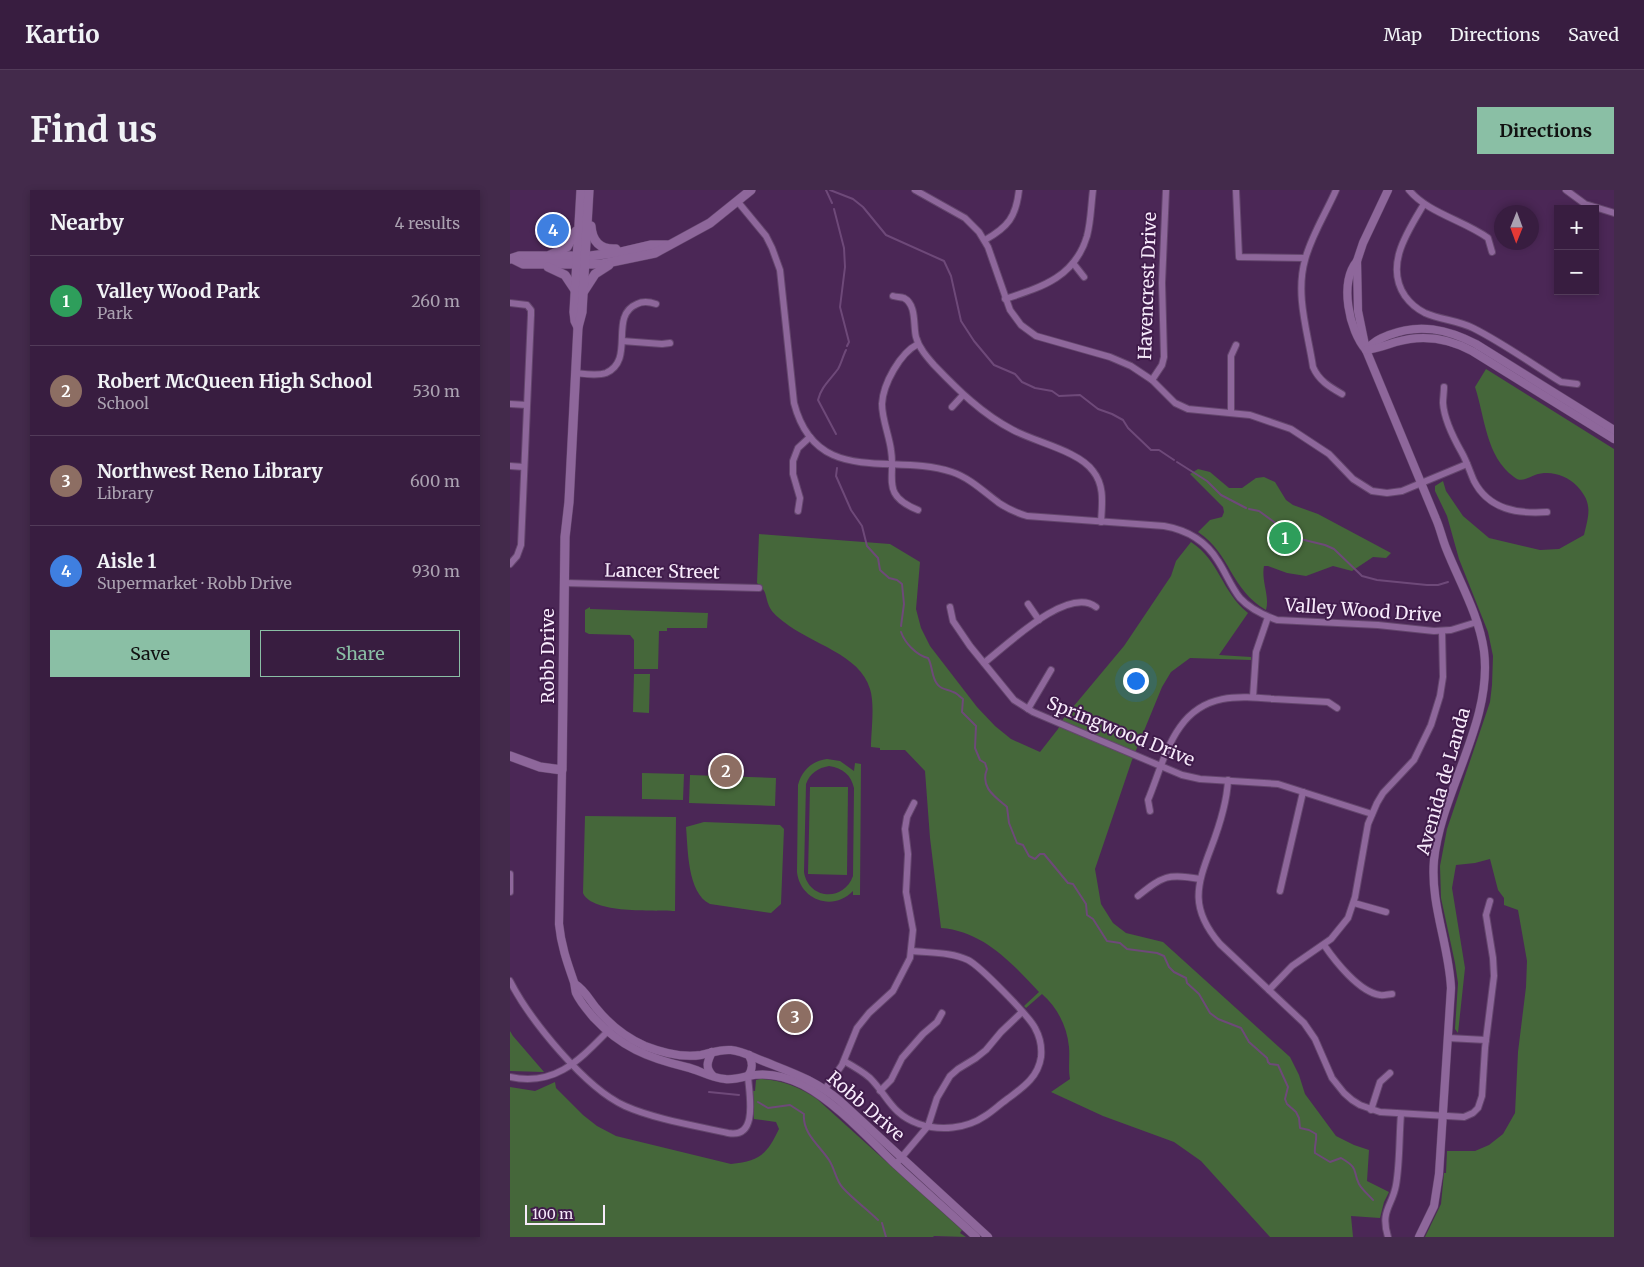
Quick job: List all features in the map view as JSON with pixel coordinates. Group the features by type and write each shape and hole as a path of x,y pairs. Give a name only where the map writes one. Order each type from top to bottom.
{"main road":[{"name":"Robb Drive","path":"581,190 578,226 581,260"},
{"name":"Robb Drive","path":"562,770 565,537 569,502 578,327 582,312 579,291 581,260 589,190"},
{"path":"545,260 565,275 579,291 599,271 617,262 655,253 706,226 752,190"},
{"path":"588,210 594,240 601,246 613,249 632,246 668,245"},
{"path":"545,260 567,247 578,226"},
{"path":"581,260 646,246"},
{"path":"511,259 520,264 545,260 617,262"},
{"path":"510,756 540,767 562,770"}],"street":[{"path":"915,190 966,218 979,232 984,240 1005,299 1015,318 1036,336 1121,361 1137,369 1152,380 1182,407 1195,411 1231,412 1264,419 1304,436 1329,454 1360,484 1372,491 1395,493 1467,464"},
{"path":"984,240 997,233 1009,222 1016,208 1019,190"},
{"path":"1005,299 1050,283 1073,263 1084,246 1087,236 1093,190"},
{"name":"Havencrest Drive","path":"1152,380 1162,365 1164,357 1162,283 1166,190"},
{"path":"1236,190 1239,257 1305,258"},
{"path":"1336,190 1305,258 1302,274 1302,299 1314,367 1323,382 1342,394"},
{"name":"Avenida de Landa","path":"1388,190 1363,243 1357,261 1350,270 1348,299 1356,335 1366,350 1477,622 1484,658 1483,695 1438,837 1434,867 1435,903 1450,974 1448,1038 1436,1196 1430,1216 1419,1237"},
{"path":"1409,190 1424,204 1467,224 1483,234 1488,238 1492,252"},
{"path":"1566,190 1585,204 1614,213"},
{"name":"Valley Wood Drive","path":"738,202 766,236 776,259 782,283 794,403 801,422 810,437 825,450 843,459 861,463 934,467 954,473 973,483 1008,509 1027,516 1164,526 1190,534 1212,553 1239,596 1254,610 1268,617 1286,622 1342,623 1442,631 1477,622"},
{"path":"1424,204 1412,225 1397,260 1397,276 1406,298 1425,313 1454,320 1475,329 1561,382 1577,384"},
{"path":"1073,263 1084,277"},
{"path":"893,296 904,298 911,307 918,344 926,356 963,395 985,413 1012,430 1075,456 1087,464 1096,475 1101,488 1101,522"},
{"path":"576,373 600,374 616,365 620,358 623,320 629,309 642,302 656,304"},
{"path":"510,303 524,304 529,307 531,325 521,545 518,556 510,564"},
{"path":"1366,350 1377,340 1404,330 1428,328 1452,333 1476,344 1614,430"},
{"path":"1366,350 1415,338 1451,341 1472,351 1614,439"},
{"path":"622,341 670,343"},
{"path":"918,344 908,350 898,361 883,396 882,411 892,453 890,480 893,490 906,505 918,510"},
{"path":"1231,412 1231,356 1236,345"},
{"path":"1444,387 1443,404 1454,439 1475,483 1486,498 1497,505 1519,513 1547,512"},
{"path":"952,406 963,395"},
{"path":"510,404 527,406"},
{"path":"798,511 800,498 793,474 793,461 798,448 810,437"},
{"path":"510,466 524,467"},
{"name":"Lancer Street","path":"564,583 759,588"},
{"path":"984,662 1039,620 1060,607 1074,602 1085,602 1096,607"},
{"path":"1028,604 1039,620"},
{"name":"Springwood Drive","path":"950,607 950,614 956,628 1010,694 1028,709 1191,777 1273,783 1372,814"},
{"path":"1253,697 1256,652 1268,617"},
{"path":"1269,990 1292,966 1324,945 1344,925 1354,903 1368,824 1372,814 1383,794 1414,760 1431,725 1440,696 1443,677 1442,631"},
{"path":"1028,709 1051,670"},
{"path":"1150,811 1148,800 1181,726 1194,713 1210,703 1238,697 1253,697 1328,702 1337,708"},
{"name":"Robb Drive","path":"562,770 559,924 563,952 575,984 582,988 610,1028 632,1049 652,1058 713,1076 730,1079 776,1075 808,1088 828,1102 988,1237"},
{"path":"1228,780 1226,797 1212,846 1200,878 1198,898 1207,927 1220,944 1310,1030 1332,1078 1338,1086 1352,1100 1371,1110 1443,1117 1467,1116 1473,1113 1479,1106 1482,1096 1486,1040 1494,976 1486,915 1490,900"},
{"path":"1280,891 1303,792"},
{"path":"825,1089 844,1061 857,1028 869,1013 892,992 906,967 912,951 913,930 906,892 908,854 905,829 907,816 914,803"},
{"path":"510,874 510,892"},
{"path":"1138,896 1154,883 1168,877 1200,878"},
{"path":"1354,903 1386,912"},
{"path":"1324,945 1341,968 1358,983 1380,995 1392,994"},
{"path":"844,1061 868,1076 900,1113 917,1123 951,1128 978,1120 1020,1091 1034,1074 1040,1060 1041,1043 1035,1027 986,974 969,961 954,955 912,951"},
{"path":"510,981 543,1033 573,1064 604,1094 624,1106 645,1113 732,1134 742,1132 746,1129 749,1122 750,1112 748,1076 752,1064 749,1055"},
{"path":"899,1161 928,1126 937,1098 950,1076 986,1050 1022,1012"},
{"path":"880,1091 891,1080 902,1058 923,1034 937,1022 942,1013"},
{"path":"510,1077 527,1079 554,1074 573,1064 610,1028"},
{"name":"Robb Drive","path":"610,1028 635,1041 663,1052 684,1056 730,1050 741,1052 795,1073 825,1089 976,1237"},
{"path":"1448,1038 1486,1040"},
{"path":"712,1052 707,1065 713,1076"},
{"path":"1371,1110 1380,1082 1390,1073"},
{"path":"1388,1237 1385,1221 1386,1212 1396,1184 1401,1114"}],"green space":[{"path":"1486,369 1614,449 1614,1237 1425,1237 1441,1204 1447,1151 1475,1151 1489,1145 1503,1134 1515,1113 1518,1052 1526,987 1527,961 1518,910 1504,905 1504,898 1498,890 1490,859 1456,865 1452,888 1465,968 1458,1033 1455,1029 1458,983 1441,898 1440,866 1447,829 1490,702 1493,656 1488,632 1459,559 1447,516 1435,491 1435,486 1443,481 1446,491 1463,516 1489,538 1540,550 1559,549 1584,535 1588,515 1586,498 1577,486 1568,479 1558,474 1546,473 1519,480 1505,469 1498,459 1488,436 1475,387"},
{"path":"1198,469 1210,472 1229,488 1242,488 1256,478 1264,477 1275,482 1286,500 1293,505 1318,514 1391,553 1386,558 1373,557 1352,571 1333,566 1306,576 1264,566 1266,610 1254,602 1245,592 1225,561 1209,541 1198,532 1210,520 1222,517 1224,512 1223,507 1190,474"},
{"path":"759,534 890,544 920,562 916,609 921,628 930,646 977,707 995,726 1011,739 1040,752 1058,729 1063,719 1124,646 1171,576 1176,561 1191,542 1201,550 1215,567 1232,595 1248,613 1219,655 1251,657 1251,660 1190,658 1171,672 1162,687 1132,760 1095,869 1101,904 1113,923 1126,933 1163,942 1290,1057 1299,1075 1305,1094 1336,1136 1369,1150 1367,1181 1389,1192 1380,1218 1351,1216 1353,1237 1270,1237 1201,1161 1174,1142 1103,1116 1051,1092 1070,1079 1068,1039 1060,1018 1042,994 1026,1008 1024,1006 1039,992 996,950 970,935 956,930 941,928 930,838 925,771 905,750 880,750 880,748 871,747 872,703 870,689 865,677 846,658 795,630 772,611 764,591 757,583"},
{"path":"590,607 590,609 708,613 707,628 667,628 667,631 659,631 658,669 634,669 634,640 630,635 589,634 585,632 585,610"},
{"path":"634,674 650,674 649,713 633,712"},
{"path":"827,759 840,761 854,771 855,763 861,764 860,895 853,895 853,891 836,901 827,902 811,896 804,890 799,882 797,872 798,785 808,767","holes":["834,767 846,773 851,779 854,788 853,876 842,891 826,894 812,888 804,872 806,784 812,774 821,768"]},
{"path":"642,773 684,774 683,800 642,799"},
{"path":"690,775 776,778 775,806 689,803"},
{"path":"810,787 848,787 847,875 808,874"},
{"path":"585,816 676,817 675,911 624,910 598,905 589,900 583,893"},
{"path":"704,822 780,825 784,829 781,904 771,913 710,904 702,898 697,890 690,869 686,827"},
{"path":"510,1031 513,1036 544,1072 510,1071"},
{"path":"760,1079 790,1085 817,1099 962,1230 960,1233 966,1237 510,1237 510,1087 535,1091 555,1082 556,1088 583,1115 597,1126 616,1136 731,1164 749,1161 761,1155 771,1145 779,1129 776,1122 754,1119 753,1091 755,1091 756,1080"}],"waterway":[{"path":"826,190 832,203"},
{"path":"830,190 853,199 863,207 886,235 944,261 951,276 961,321 974,341 994,365 1015,374 1022,382 1035,388 1052,391 1059,396 1080,395 1098,409 1123,420 1128,428 1151,450 1159,450 1174,460"},
{"path":"834,209 844,248 845,267 840,307 849,342 847,346"},
{"path":"836,434 818,400 824,387 838,369 846,350"},
{"path":"1177,462 1207,481 1221,495 1246,508"},
{"path":"837,468 836,476 851,510 862,526 867,546 878,558 880,570 889,578 897,580 902,584 904,604 901,626"},
{"path":"1249,509 1259,511 1283,531 1296,538 1334,549 1362,576 1377,580 1427,585 1438,585 1448,582"},
{"path":"901,632 912,648 928,658 934,679 938,685 941,688 956,693 963,699 962,712 976,726 975,748 980,760 985,763 987,769 985,781 989,791 1007,807 1009,823 1017,843 1023,845 1029,856 1035,859 1040,854 1044,854 1068,883 1073,884 1086,904 1087,915 1093,919 1107,941 1120,943 1127,949 1157,953 1164,956 1169,967 1186,978 1187,983 1199,994 1210,1013 1218,1019 1241,1028 1249,1042 1267,1058 1268,1062 1278,1065 1288,1087 1285,1099 1287,1104 1296,1112 1300,1128 1316,1134 1315,1153 1330,1162 1341,1158 1351,1165 1362,1189 1373,1200"},
{"path":"709,1092 739,1095"},
{"path":"758,1102 768,1108 790,1105 804,1114 804,1121 812,1139 829,1160 841,1185 878,1220"},
{"path":"882,1223 886,1237"}],"place":[{"name":"Aisle 1","path":"553,230"},
{"name":"Valley Wood Park","path":"1285,538"},
{"name":"Robert McQueen High School","path":"726,771"},
{"name":"Northwest Reno Library","path":"795,1017"}]}
